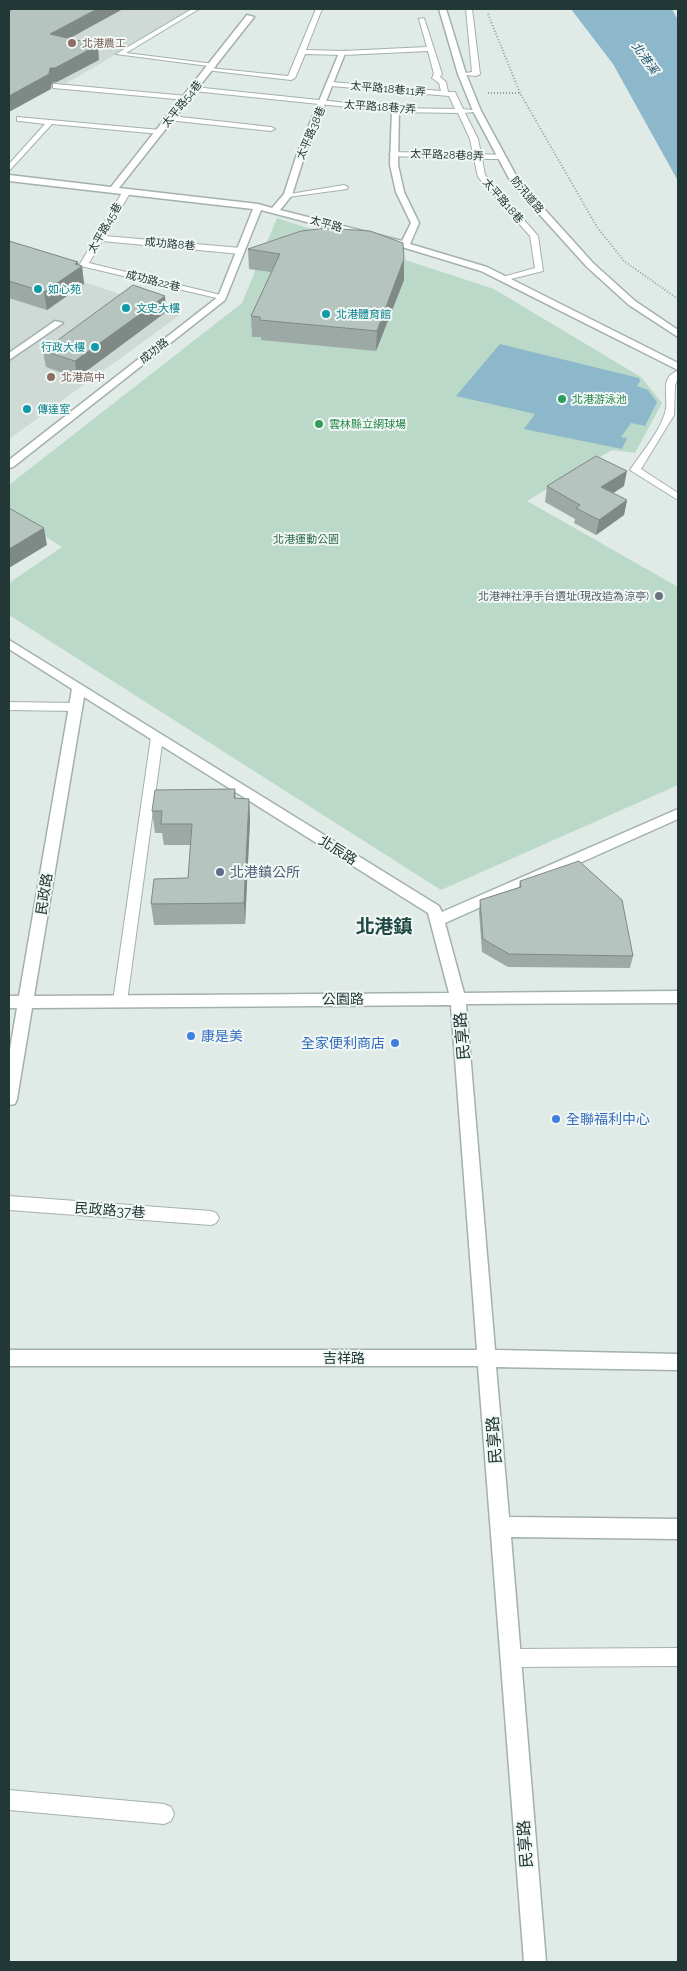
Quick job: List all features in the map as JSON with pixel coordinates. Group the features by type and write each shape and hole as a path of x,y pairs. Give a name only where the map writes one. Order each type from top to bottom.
{"street":[{"name":"防汛道路","path":"442,9 462,74 477,111 515,182 590,265 632,303 678,334"},
{"name":"太平路54巷","path":"113,190 212,68 250,17"},
{"name":"太平路38巷","path":"274,211 288,195 301,154 343,53"},
{"path":"396,110 393,154 400,192 415,223 405,245"},
{"name":"太平路","path":"9,178 258,206 405,245 484,269 678,366"},
{"path":"222,298 258,206"},
{"name":"成功路","path":"9,464 222,298"},
{"path":"9,357 58,322"},
{"name":"北辰路","path":"9,644 434,910 437,920"},
{"name":"民政路","path":"9,1099 27,1002 74,707 79,688"},
{"path":"437,920 678,814"},
{"name":"民享路","path":"437,920 458,998 535,1962"},
{"name":"公園路","path":"9,1002 678,996"},
{"name":"吉祥路","path":"9,1358 488,1358 678,1362"},
{"path":"501,1527 678,1529"}],"lane":[{"path":"196,9 119,54 292,78 319,9"},
{"path":"462,74 476,74 469,9"},
{"name":"太平路18巷","path":"422,19 438,74 436,78 442,82 445,94 452,94 474,139 481,176 534,236 540,269 504,278"},
{"path":"302,52 343,53 430,49"},
{"name":"太平路18巷11弄","path":"331,84 445,94"},
{"path":"56,86 187,98"},
{"name":"太平路18巷7弄","path":"194,89 396,110 477,111"},
{"path":"20,118 160,132"},
{"path":"172,118 271,129"},
{"path":"9,168 50,122"},
{"name":"太平路28巷8弄","path":"393,154 501,157"},
{"path":"288,195 344,188"},
{"name":"太平路45巷","path":"84,264 127,192"},
{"name":"成功路8巷","path":"100,238 241,250"},
{"name":"成功路22巷","path":"84,264 222,298"},
{"path":"678,374 674,376 669,386 672,411 635,470 678,496"},
{"path":"9,706 74,707"},
{"path":"120,1001 157,737"},
{"name":"民政路37巷","path":"9,1203 211,1218"},
{"path":"511,1658 678,1657"},
{"path":"9,1800 164,1814"}],"path":[{"path":"486,9 520,93 597,228 624,261 678,299"},
{"path":"470,92 520,93"}],"shaded area":[{"name":"北港農工","path":"9,9 194,9 65,84 29,77 9,89"},
{"name":"北港高中","path":"9,256 180,315 9,439"}],"green space":[{"name":"北港運動公園","path":"277,218 494,289 641,377 662,403 635,453 612,450 527,501 678,587 678,785 441,890 9,615 9,583 62,547 9,513 9,485 242,303"}],"water":[{"name":"北港溪","path":"571,9 672,9 678,20 678,181 613,64"},
{"name":"北港游泳池","path":"500,344 639,378 640,381 637,386 648,390 657,402 645,426 631,423 621,437 627,438 622,449 524,429 535,414 456,396"}],"building":[{"path":"13,9 97,9 50,34 98,45 55,68 50,68 49,74 9,96 9,11"},
{"name":"北港體育館","path":"327,228 370,231 403,243 404,259 377,331 260,320 260,317 251,316 280,254 248,249 301,231"},
{"path":"9,241 78,262 75,264 82,266 44,292 9,281"},
{"path":"133,285 165,296 75,361 43,351"},
{"path":"596,456 627,471 601,487 627,500 599,520 576,508 580,505 547,486"},
{"path":"9,508 44,528 9,549"},
{"name":"北港鎮公所","path":"235,789 234,798 249,799 244,903 151,904 154,879 188,878 192,824 161,824 162,811 152,811 155,790"},
{"path":"579,861 622,900 633,956 509,954 483,939 480,900 521,887 520,881"}],"place":[{"name":"北港農工","path":"72,43"},
{"name":"如心苑","path":"38,289"},
{"name":"文史大樓","path":"126,308"},
{"name":"北港體育館","path":"326,314"},
{"name":"行政大樓","path":"95,347"},
{"name":"北港高中","path":"51,377"},
{"name":"北港游泳池","path":"562,399"},
{"name":"傳達室","path":"27,409"},
{"name":"雲林縣立網球場","path":"319,424"},
{"name":"北港神社淨手台遺址(現改造為涼亭)","path":"659,596"},
{"name":"北港鎮公所","path":"220,872"},
{"name":"康是美","path":"191,1036"},
{"name":"全家便利商店","path":"395,1043"},
{"name":"全聯福利中心","path":"556,1119"}],"district":[{"name":"北港鎮","path":"384,926"}]}
